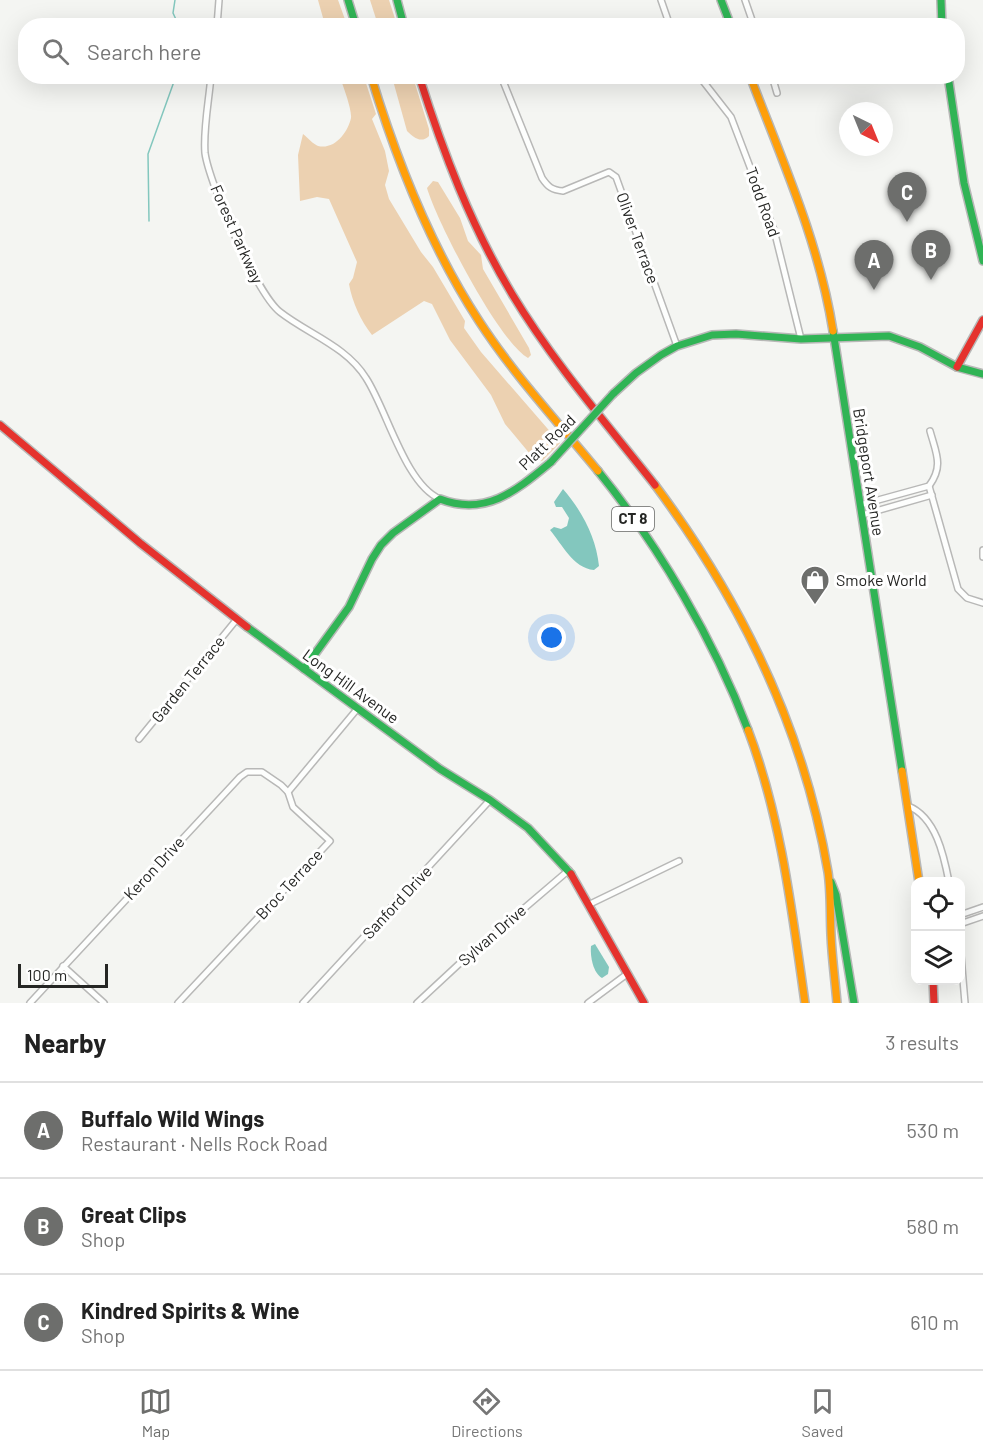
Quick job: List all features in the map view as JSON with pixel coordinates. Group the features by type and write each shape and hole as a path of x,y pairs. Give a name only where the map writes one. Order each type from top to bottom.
{"main road":[{"path":"348,0 354,18"},
{"path":"397,0 402,18"},
{"path":"721,0 728,18"},
{"path":"941,0 942,18"},
{"name":"CT 8","path":"373,84 402,169 429,232 464,297 501,353 613,489 656,554 715,656 742,715 768,792 786,875 805,1003"},
{"name":"CT 8","path":"423,84 452,174 479,235 513,296 554,356 666,501 702,552 748,637 788,726 802,767 829,877 831,940 837,1003"},
{"name":"Bridgeport Avenue","path":"753,84 807,221 822,272 835,339 918,877"},
{"path":"949,84 964,183 983,261"},
{"path":"957,367 983,321"},
{"name":"Platt Road","path":"440,500 461,506 486,504 525,483 551,462 613,394 645,366 677,346 712,335 736,334 801,339 876,336 899,338 957,367 983,374"},
{"name":"Long Hill Avenue","path":"0,425 140,543 237,619 440,769 490,800 528,828 569,870 644,1003"},
{"path":"304,669 349,607 364,574 381,545 393,533 440,500"},
{"path":"829,877 836,895 854,1003"},
{"path":"933,985 934,1003"}],"street":[{"path":"218,18 219,0"},
{"path":"661,0 667,18"},
{"path":"744,0 751,18"},
{"name":"Forest Parkway","path":"210,84 205,153 212,179 256,281 278,311 349,358 361,371 371,386 411,469 427,492 440,500"},
{"name":"Oliver Terrace","path":"504,84 542,178 548,186 563,191 609,172 616,177 677,346"},
{"name":"Todd Road","path":"705,84 731,117 774,230 801,339"},
{"path":"774,84 777,93"},
{"path":"860,505 930,486 938,474 939,466 930,431"},
{"path":"930,486 958,589 967,598 983,603"},
{"path":"862,515 932,495"},
{"path":"983,550 983,557"},
{"name":"Garden Terrace","path":"139,739 237,619"},
{"path":"288,792 358,708"},
{"name":"Keron Drive","path":"30,1003 240,777 247,772 261,772 288,792"},
{"name":"Broc Terrace","path":"178,1003 330,841 293,807 288,792"},
{"name":"Sanford Drive","path":"303,1003 490,800"},
{"path":"908,806 915,809 936,835 945,859 948,877"},
{"path":"588,905 679,861"},
{"name":"Sylvan Drive","path":"417,1003 569,870"},
{"path":"965,913 983,908"},
{"path":"965,922 983,916"},
{"path":"63,966 104,1003"},
{"path":"588,1003 627,974"},
{"path":"963,985 965,1003"}],"shaded area":[{"path":"318,0 338,0 344,18 323,18"},
{"path":"370,0 389,0 395,18 376,18"},
{"path":"342,84 366,84 376,114 372,119 385,151 389,171 385,185 389,199 465,321 464,328 481,352 560,443 542,461 535,460 505,424 491,395 450,340 432,304 424,301 372,335 361,317 352,298 349,284 357,262 329,199 317,197 300,201 298,155 303,134 318,146 324,147 340,139 351,118"},
{"path":"394,84 415,84 429,129 429,136 417,139 407,131"},
{"path":"433,181 438,182 460,218 468,241 481,255 483,269 529,348 531,355 528,358 501,329 470,280 443,227 427,188"}],"water":[{"path":"563,489 582,515 595,545 599,566 594,570 574,560 550,530 554,527 561,529 567,526 569,518 562,507 556,507 554,502"},
{"path":"595,944 609,967 608,974 602,978 596,972 592,959 591,946"}],"waterway":[{"path":"175,0 173,13 175,18"},
{"path":"149,221 148,154 173,84"}],"traffic: fast":[{"path":"348,0 354,18"},
{"path":"397,0 402,18"},
{"path":"721,0 728,18"},
{"path":"941,0 942,18"},
{"path":"949,84 964,183 983,261"},
{"path":"833,331 902,771"},
{"path":"613,394 661,355 677,346 712,335 736,334 801,339 889,336 920,347 957,367 983,374"},
{"path":"551,462 613,394"},
{"path":"304,669 349,607 372,559 393,533 440,499 472,505 500,498 526,482 551,462"},
{"path":"598,471 642,530 683,595 719,662 748,730"},
{"path":"247,627 440,769 490,800 528,828 571,874"},
{"path":"831,882 836,895 854,1003"}],"traffic: slow":[{"path":"374,84 416,203 461,292 507,360 598,471"},
{"path":"753,84 809,233 819,265 833,331"},
{"path":"655,485 715,574 741,620 785,717 803,768 828,872 831,944 837,1003"},
{"path":"748,730 777,830 790,899 805,1003"},
{"path":"902,771 918,877"}],"traffic: jam":[{"path":"422,84 459,188 512,294 562,368 655,485"},
{"path":"957,367 983,320"},
{"path":"0,425 140,543 247,627"},
{"path":"571,874 644,1003"},
{"path":"933,985 934,1003"}],"place":[{"name":"Kindred Spirits & Wine","path":"907,222"},
{"name":"Great Clips","path":"931,280"},
{"name":"Buffalo Wild Wings","path":"874,290"},
{"name":"Smoke World","path":"815,606"}]}
